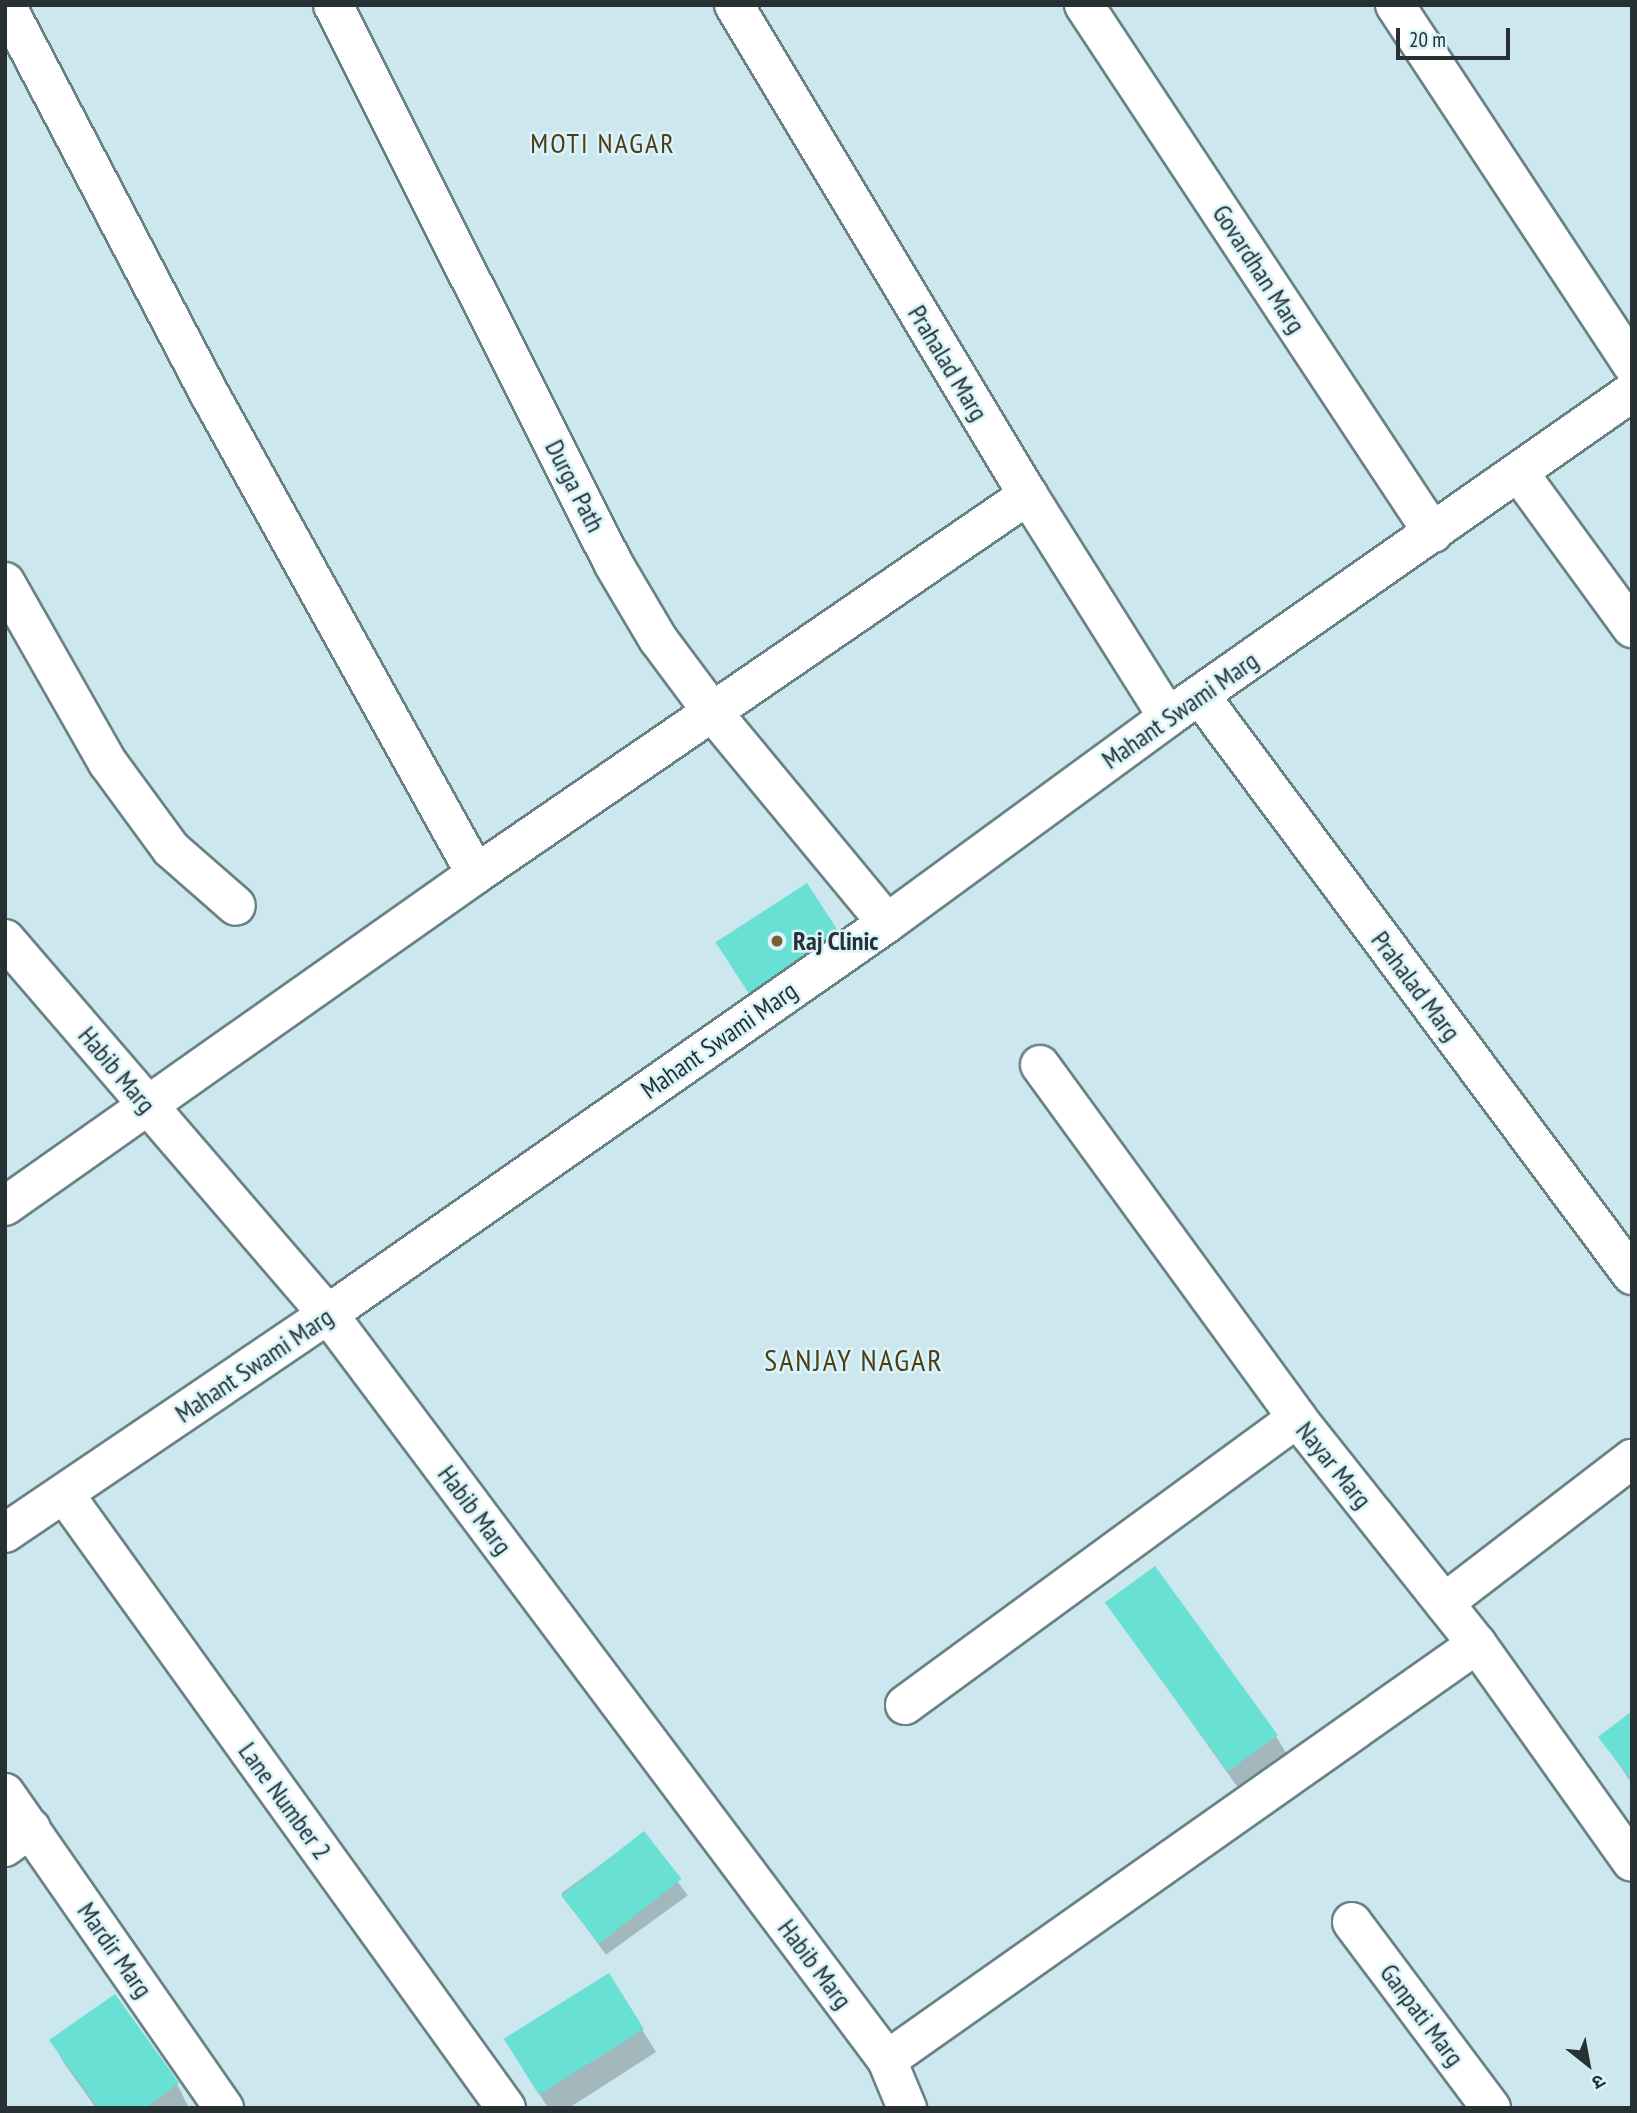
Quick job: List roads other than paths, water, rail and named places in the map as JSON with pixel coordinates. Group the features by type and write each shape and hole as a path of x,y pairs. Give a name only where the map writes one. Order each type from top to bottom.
{"street":[{"path":"6,5 18,53 476,874"},
{"name":"Durga Path","path":"333,5 613,563 658,639 714,714 887,923"},
{"name":"Prahalad Marg","path":"734,5 1028,495 1168,717"},
{"path":"1395,5 1632,365"},
{"name":"Govardhan Marg","path":"1088,6 1433,533"},
{"name":"Mahant Swami Marg","path":"5,1533 328,1314 887,923 1168,717 1201,697 1632,391"},
{"path":"1519,473 1632,628"},
{"path":"5,1206 476,874 714,714 1028,495"},
{"path":"5,582 108,763 172,849 236,905"},
{"name":"Prahalad Marg","path":"1201,697 1632,1275"},
{"name":"Habib Marg","path":"5,939 328,1314 887,2060 907,2108"},
{"name":"Nayar Marg","path":"1040,1065 1297,1418 1477,1644 1632,1862"},
{"path":"905,1705 1297,1418"},
{"path":"1444,1603 1632,1459"},
{"name":"Lane Number 2","path":"65,1494 506,2108"},
{"path":"887,2060 1477,1644"},
{"name":"Mardir Marg","path":"5,1793 18,1838 224,2108"},
{"name":"Ganpati Marg","path":"1352,1922 1491,2108"}],"place":[{"name":"Raj Clinic","path":"777,941"}],"district":[{"name":"MOTI NAGAR","path":"603,143"},
{"name":"SANJAY NAGAR","path":"854,1360"}]}
